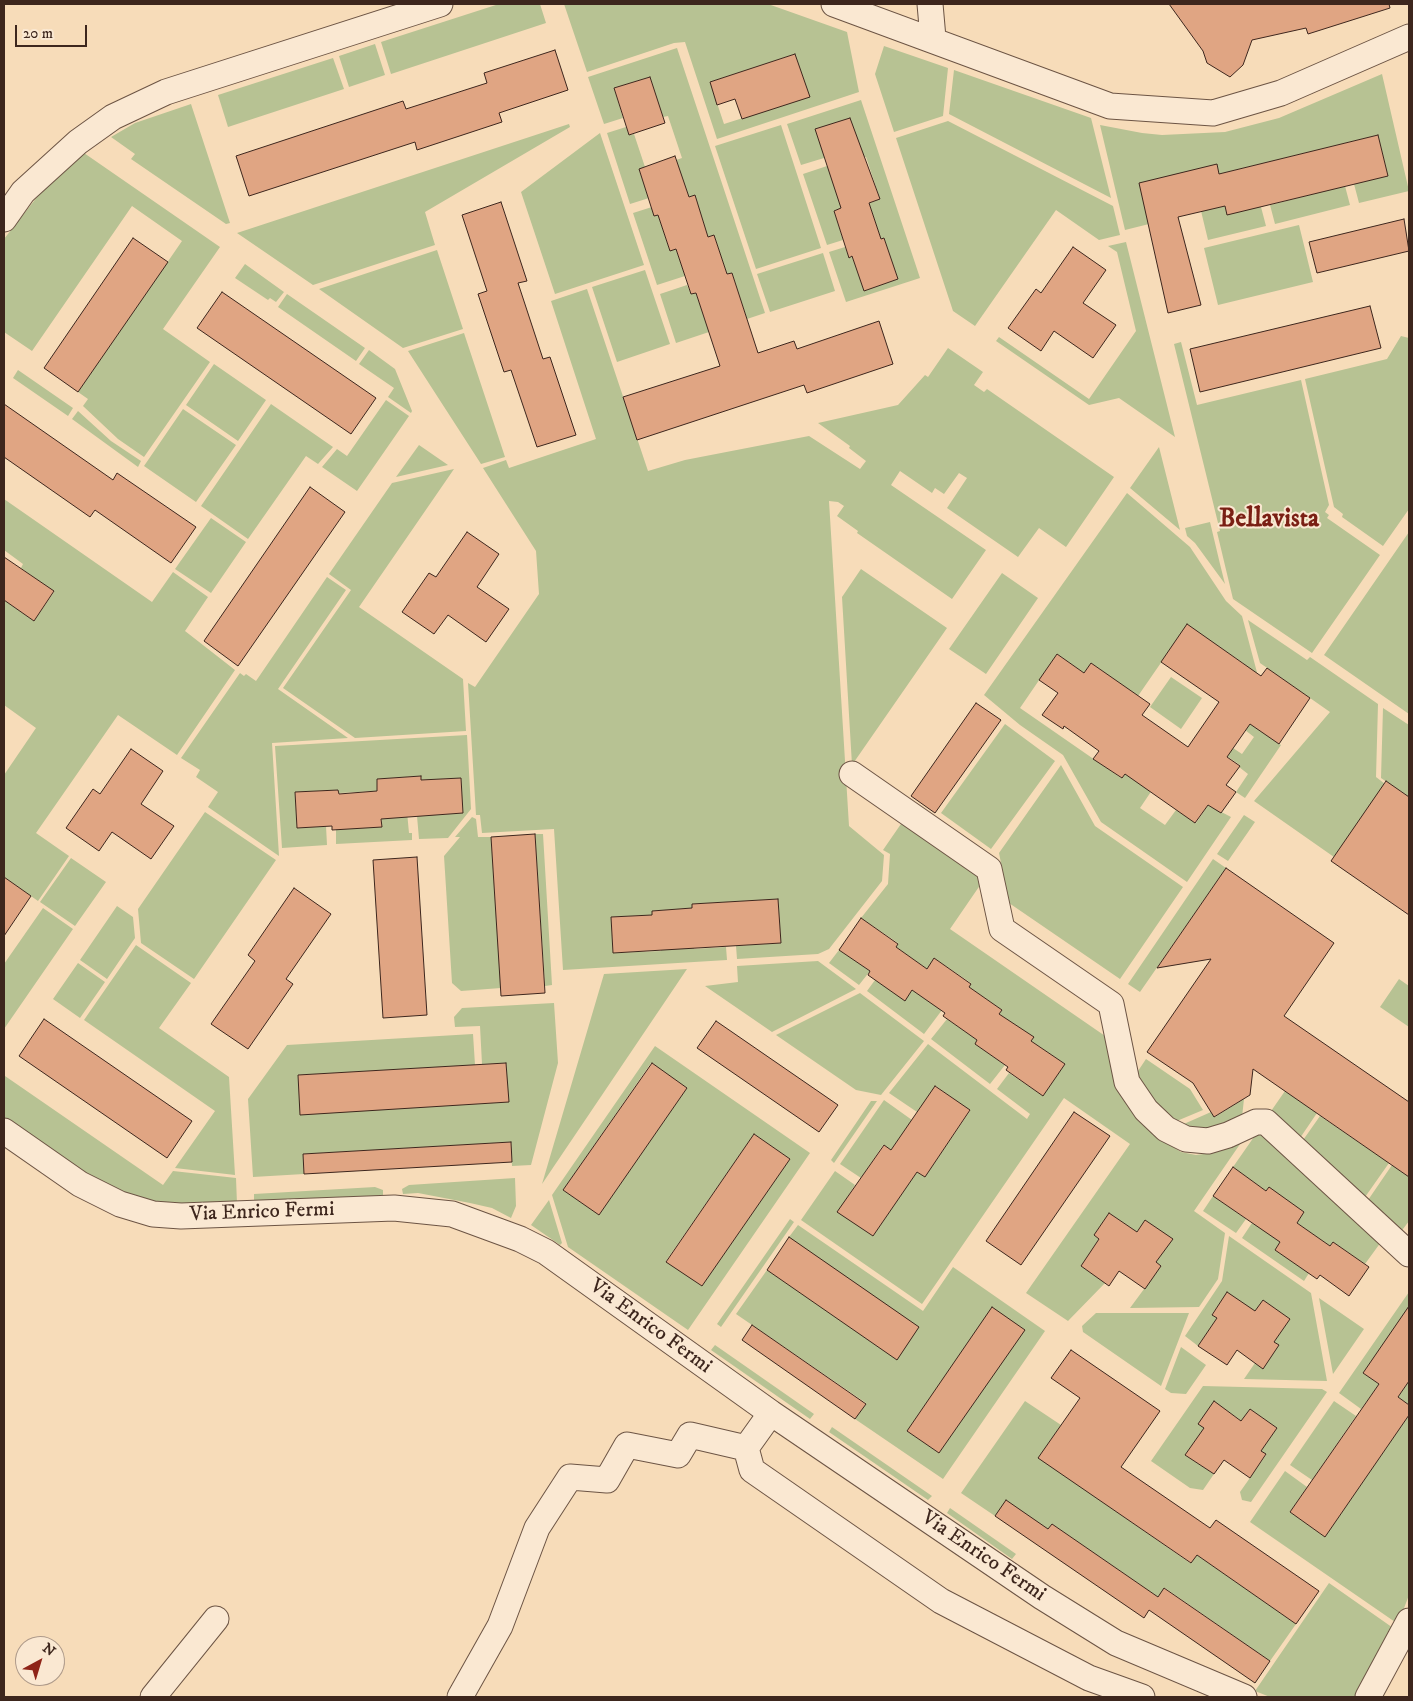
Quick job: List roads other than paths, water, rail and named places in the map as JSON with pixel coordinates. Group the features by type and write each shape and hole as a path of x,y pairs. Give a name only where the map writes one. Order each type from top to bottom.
{"street":[{"path":"4,219 23,192 78,142 113,117 166,92 440,4"},
{"path":"834,4 933,38 1110,106 1213,113 1281,93 1409,37"},
{"path":"930,4 933,38"},
{"path":"852,774 989,869 1002,929 1111,1004 1127,1082 1146,1110 1166,1129 1186,1138 1208,1141 1228,1135 1256,1122 1266,1122 1409,1254"},
{"name":"Via Enrico Fermi","path":"4,1131 80,1184 120,1204 153,1214 181,1216 394,1208 452,1214 498,1230 546,1252 771,1413 1042,1597 1116,1643 1244,1697"},
{"path":"746,1448 771,1413"},
{"path":"460,1697 500,1626 537,1528 570,1477 607,1480 627,1446 678,1455 690,1435 746,1448"},
{"path":"746,1448 752,1470 941,1601 1089,1678 1142,1697"},
{"path":"153,1697 216,1619"},
{"path":"1368,1697 1409,1621"}],"district":[{"name":"Bellavista","path":"1269,521"}]}
